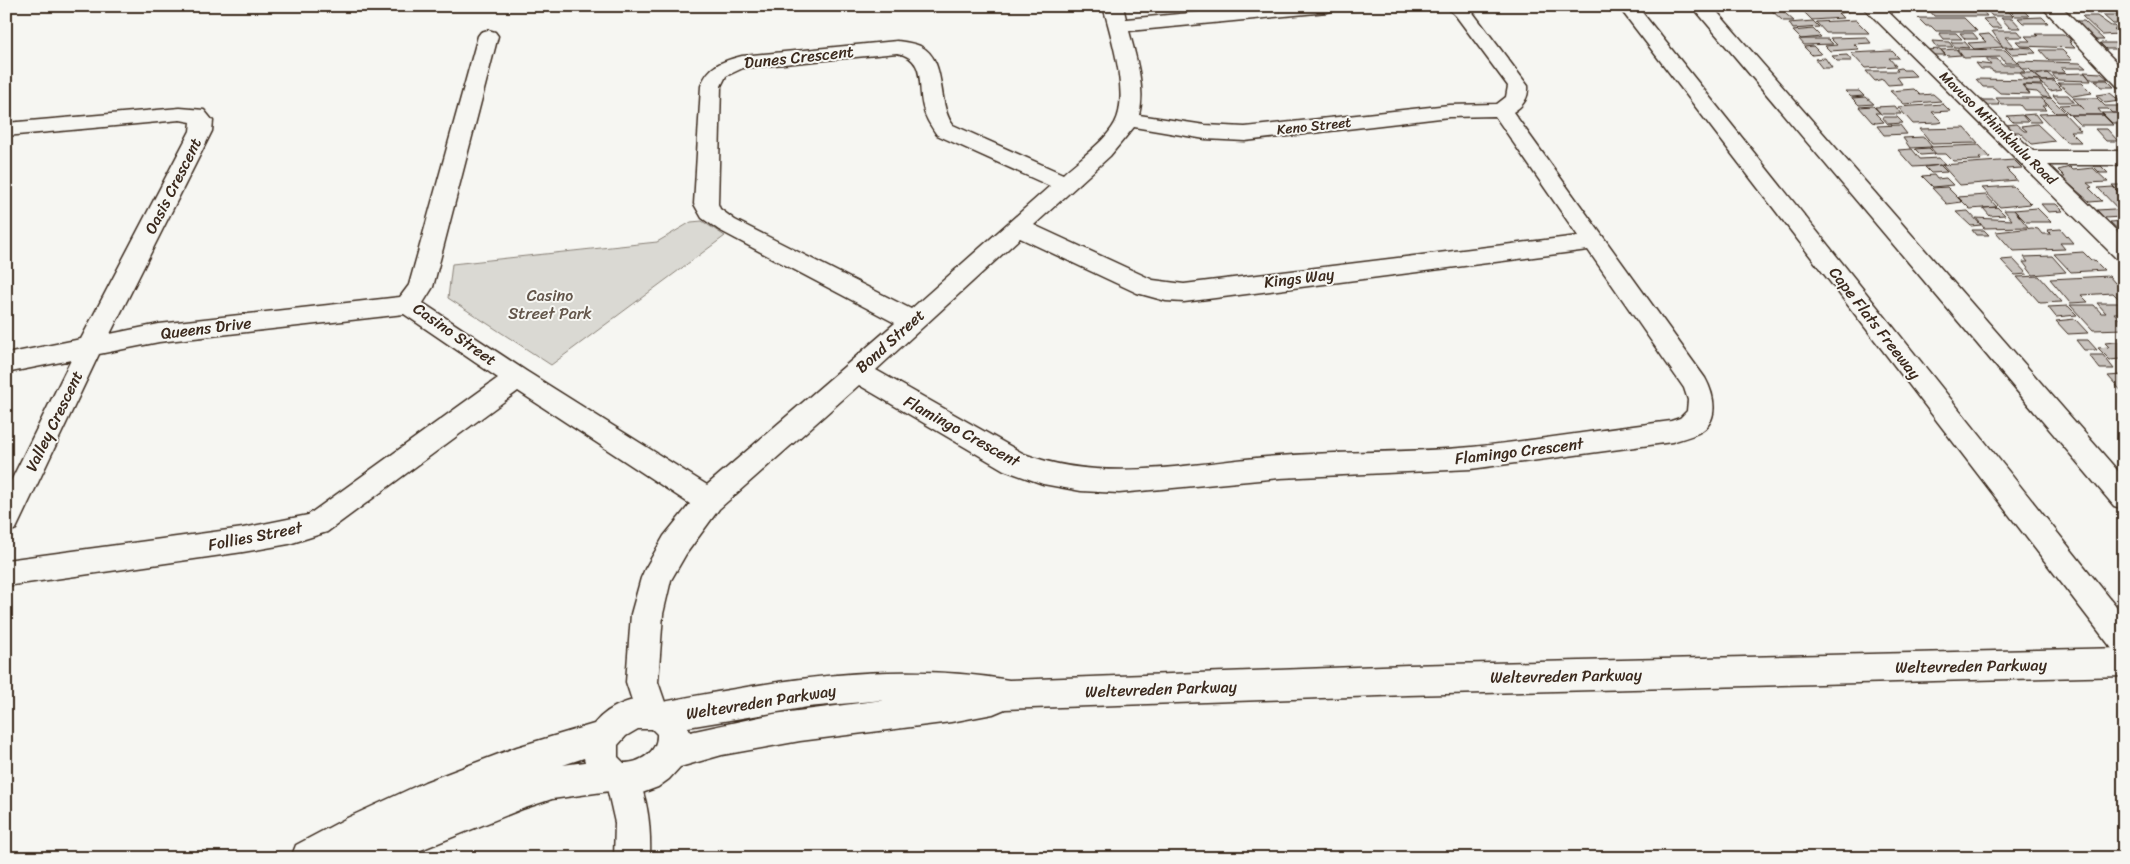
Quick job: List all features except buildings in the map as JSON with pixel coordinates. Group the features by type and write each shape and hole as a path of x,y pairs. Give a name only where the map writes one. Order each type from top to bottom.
{"main road":[{"path":"1128,120 1130,100 1129,79 1116,16 1327,6"},
{"path":"1455,6 1462,12 1518,86 1519,95 1514,103 1501,110"},
{"name":"Cape Flats Freeway","path":"1627,6 2124,640"},
{"path":"1701,6 2124,498"},
{"name":"Mavuso Mthimkhulu Road","path":"1871,6 2124,252"},
{"path":"2050,6 2124,82"},
{"name":"Casino Street","path":"488,36 422,288 408,305 517,378 709,500"},
{"name":"Dunes Crescent","path":"912,321 727,225 710,213 706,204 711,86 713,77 719,70 742,62 896,47 909,48 918,51 924,58 934,116 945,130 1065,184"},
{"path":"2097,54 2124,55"},
{"name":"Keno Street","path":"1128,120 1205,132 1244,134 1449,111 1501,110"},
{"name":"Flamingo Crescent","path":"857,372 1014,462 1043,472 1081,480 1119,482 1280,467 1471,458 1672,431 1690,425 1700,415 1701,400 1696,385 1501,110"},
{"name":"Oasis Crescent","path":"6,130 180,114 196,115 202,121 201,132 90,348"},
{"name":"Bond Street","path":"612,729 642,682 647,614 656,578 675,545 709,500 857,372 1102,151 1128,120"},
{"path":"2029,158 2124,158"},
{"name":"Kings Way","path":"1017,227 1146,287 1166,292 1184,293 1593,242"},
{"name":"Queens Drive","path":"6,364 159,333 408,305"},
{"name":"Valley Crescent","path":"6,521 90,348"},
{"name":"Follies Street","path":"6,573 243,540 289,532 318,524 517,378"},
{"name":"Weltevreden Parkway","path":"663,762 702,743 752,733 949,708 1009,695 1408,680 2124,662"},
{"name":"Bond Street","path":"642,682 657,715"},
{"name":"Weltevreden Parkway","path":"657,715 842,689 914,686 956,687 1009,695"},
{"path":"309,858 346,836 445,790 612,729 636,714 657,715 671,727 674,739 633,823"},
{"path":"612,729 600,750 602,764 616,777 633,823 632,858"},
{"path":"348,858 407,838 521,792 562,782 616,777 639,778 663,762"}],"green space":[{"name":"Casino Street Park","path":"702,221 725,236 551,365 448,298 452,264 657,242 691,222"}]}
